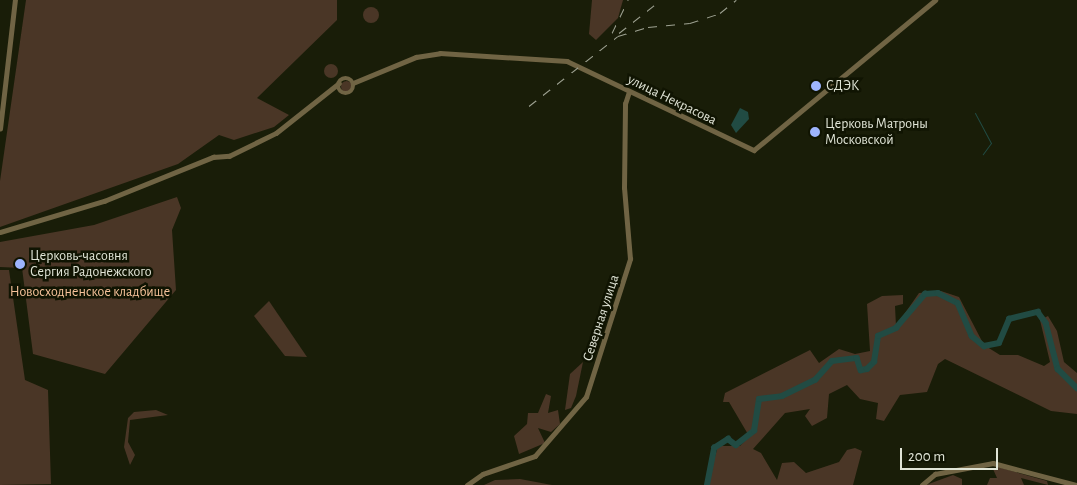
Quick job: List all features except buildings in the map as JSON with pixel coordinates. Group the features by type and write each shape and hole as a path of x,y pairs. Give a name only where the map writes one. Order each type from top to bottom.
{"street":[{"path":"0,129 15,0"},
{"name":"улица Некрасова","path":"353,84 419,56 453,53 566,60 738,146 759,148 935,0"},
{"path":"0,232 104,201 213,157 229,156 276,133 329,94 347,78 353,84 350,93 329,94"},
{"path":"339,84 341,92"},
{"name":"Северная улица","path":"467,485 542,451 586,397 630,259 624,188 625,104 629,92"},
{"path":"922,485 935,474 993,463 1076,485"}],"green space":[{"path":"26,0 337,0 337,20 257,98 289,115 274,127 234,140 219,135 178,164 0,227 0,181"},
{"path":"592,0 623,0 618,18 596,40 589,34"},
{"path":"371,7 379,15 371,23 363,15"},
{"path":"328,64 334,64 338,71 334,78 328,78 324,74 324,68"},
{"path":"346,80 352,86 346,92 340,86"},
{"name":"Новосходненское кладбище","path":"177,197 181,208 172,230 176,290 105,374 33,354 22,268 0,267 0,242 94,225"},
{"path":"0,270 9,270 25,380 48,390 51,484 0,485"},
{"path":"941,291 959,297 984,345 1000,355 1018,355 1044,366 1050,362 1040,320 1048,316 1057,331 1064,362 1077,373 1077,414 1051,411 945,359 938,364 927,392 900,395 884,421 876,419 878,403 860,399 847,385 829,394 827,418 812,426 805,416 810,409 785,413 753,449 761,453 777,480 782,463 794,462 806,473 839,462 847,450 855,448 862,451 853,485 707,485 718,446 740,446 749,436 729,402 723,402 725,393 810,350 819,363 839,349 855,354 870,351 867,304 882,296 903,295 903,304 895,306 896,326 919,293"},
{"path":"269,301 307,357 285,356 254,316"},
{"path":"583,362 576,396 571,408 565,410 570,374"},
{"path":"546,394 551,396 548,413 558,410 560,424 551,432 538,428 545,443 519,454 514,436 527,424 528,413 538,413"},
{"path":"156,410 168,415 130,420 128,442 135,455 130,465 124,447 128,418 134,412"},
{"path":"998,467 1047,481 1048,485 1021,478 1024,485 987,485 990,478 997,478 993,469"},
{"path":"953,475 962,479 962,485 926,485"},
{"path":"520,479 552,485 484,485 495,480"}],"water":[{"path":"740,108 748,112 749,119 736,133 731,125"}],"waterway":[{"path":"975,113 991,143 983,154"},
{"path":"707,485 714,448 728,439 736,445 754,431 759,399 782,396 815,380 832,361 857,358 861,370 867,369 874,362 878,336 896,328 925,294 938,293 958,303 972,336 984,346 999,343 1009,319 1038,312 1046,323 1058,369 1077,388"}],"railway":[{"path":"612,33 628,0"},
{"path":"619,33 661,0"},
{"path":"529,106 618,36 648,27 690,23 720,13 736,0"}],"place":[{"name":"СДЭК","path":"816,86"},
{"name":"Церковь Матроны Московской","path":"815,132"},
{"name":"Церковь-часовня Сергия Радонежского","path":"20,264"}]}
